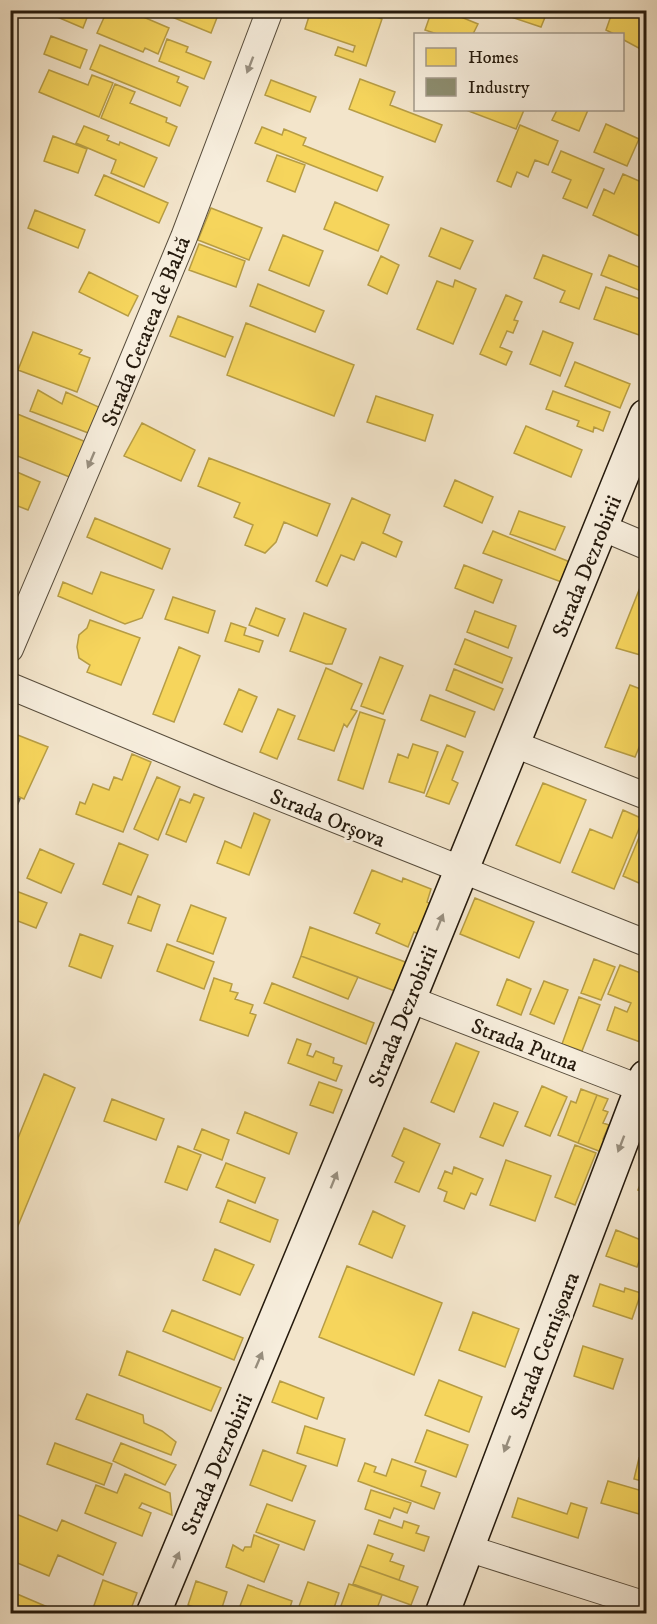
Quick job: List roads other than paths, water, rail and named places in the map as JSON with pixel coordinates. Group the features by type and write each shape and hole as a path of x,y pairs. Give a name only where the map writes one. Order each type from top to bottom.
{"street":[{"name":"Strada Cetatea de Baltă","path":"10,649 184,237 270,10"},
{"name":"Strada Dezrobirii","path":"153,1614 514,744 646,416"},
{"path":"601,527 646,546"},
{"name":"Strada Orșova","path":"10,686 224,775 646,943"},
{"path":"514,744 646,796"},
{"name":"Strada Putna","path":"409,999 644,1083"},
{"name":"Strada Cernișoara","path":"442,1614 644,1083"},
{"path":"467,1548 646,1605"}]}
